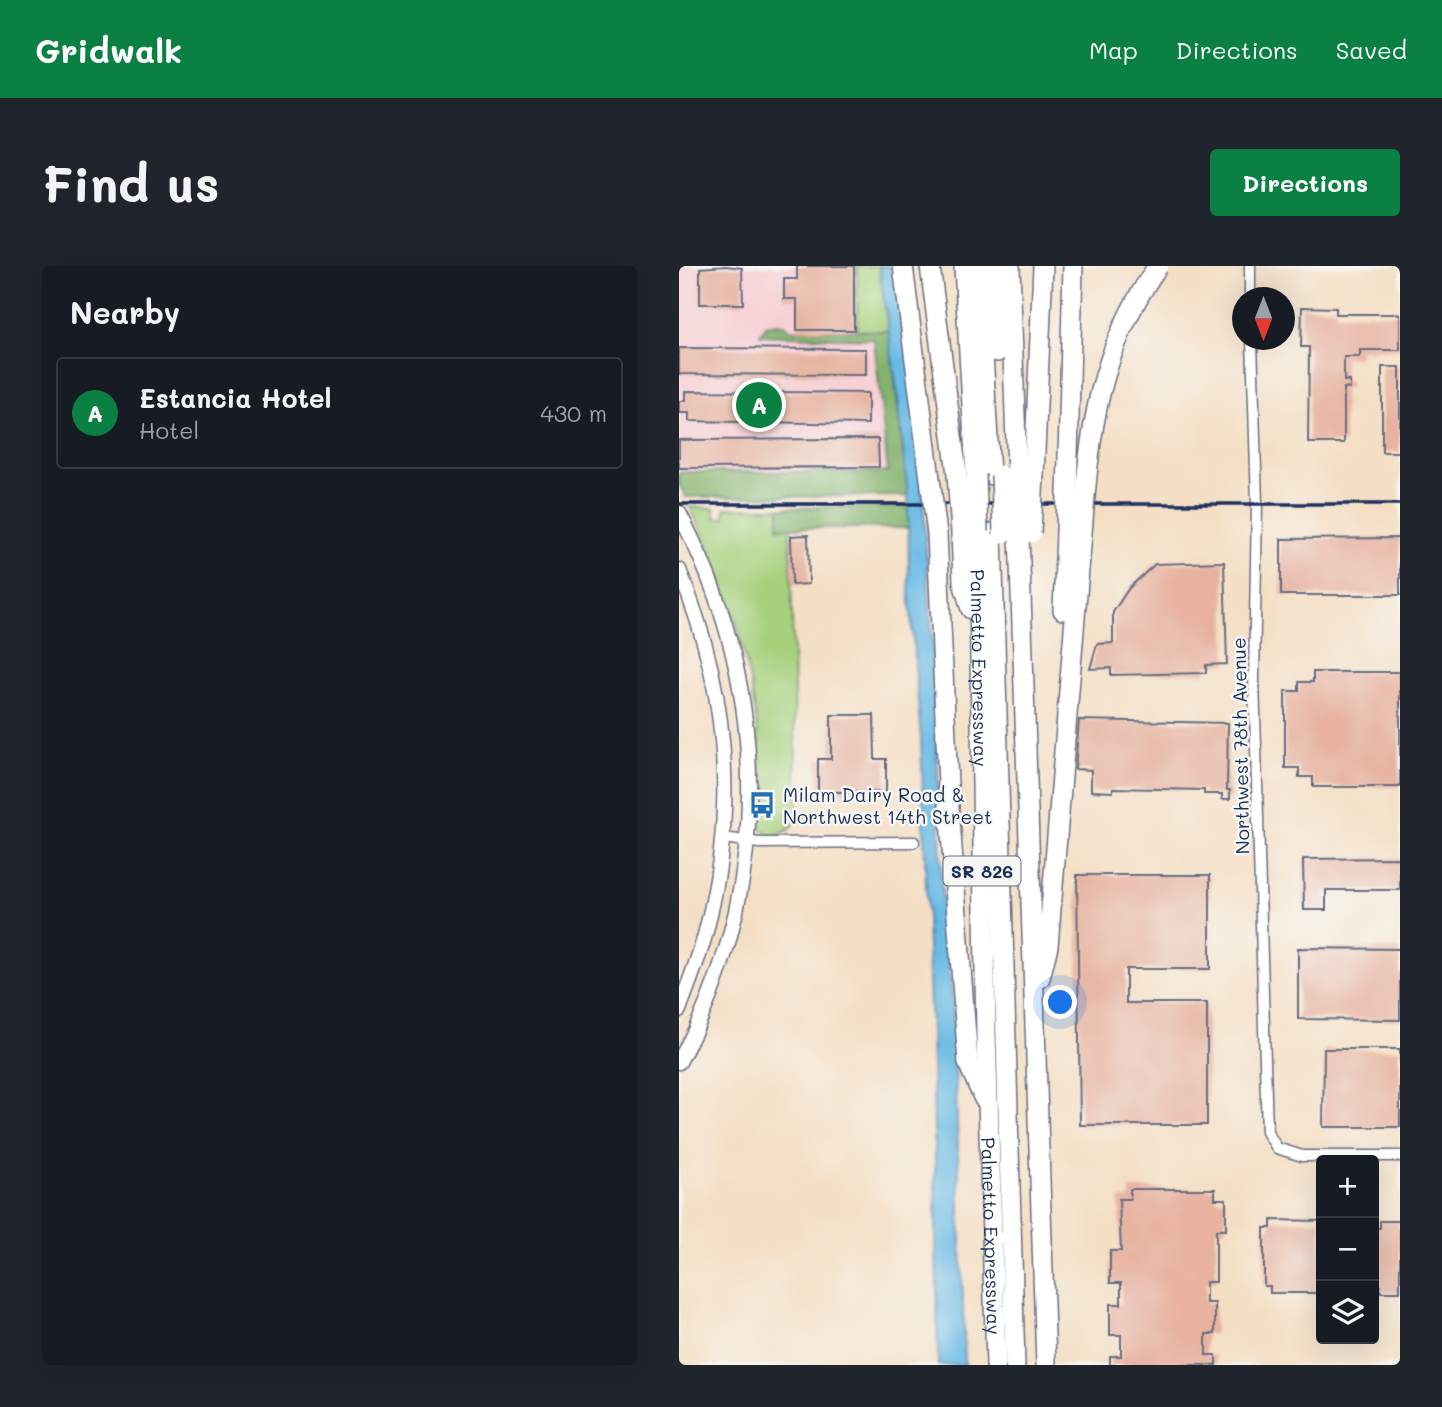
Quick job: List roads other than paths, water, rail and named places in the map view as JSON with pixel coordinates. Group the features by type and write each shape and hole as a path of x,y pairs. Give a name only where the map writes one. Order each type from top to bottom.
{"highway":[{"path":"903,266 937,534 949,807 968,1063 989,1109"},
{"path":"930,266 996,475"},
{"name":"Palmetto Expressway","path":"964,266 996,475"},
{"path":"978,266 996,475"},
{"path":"993,266 1015,1365"},
{"name":"Palmetto Expressway","path":"996,1365 978,634 997,533 996,475 1010,266"},
{"path":"996,475 1044,266"},
{"path":"1073,266 1074,533"},
{"path":"1035,998 1048,946 1064,723 1062,645 1074,533 1100,387 1119,334 1158,266"},
{"path":"997,533 1028,1365"},
{"name":"SR 826","path":"997,533 1020,559 1047,1365"}],"main road":[{"path":"679,513 710,576 739,672 750,750 749,841 730,942 703,1014 679,1062"},
{"path":"679,570 705,640 719,705 725,752 724,838 705,937 679,1009"}],"street":[{"path":"1250,266 1250,287"},
{"name":"Northwest 78th Avenue","path":"1252,350 1257,504 1254,678 1267,1132 1277,1148 1302,1156 1400,1156"},
{"path":"724,838 749,841 914,842"}],"water":[{"path":"879,266 898,266 917,406 934,668 942,895 953,1004 965,1365 938,1365 935,1155 921,739 909,589 908,496 898,398"}],"railway":[{"path":"679,504 1400,504"}],"place":[{"name":"Estancia Hotel","path":"759,405"},
{"name":"Milam Dairy Road & Northwest 14th Street","path":"762,805"}]}
